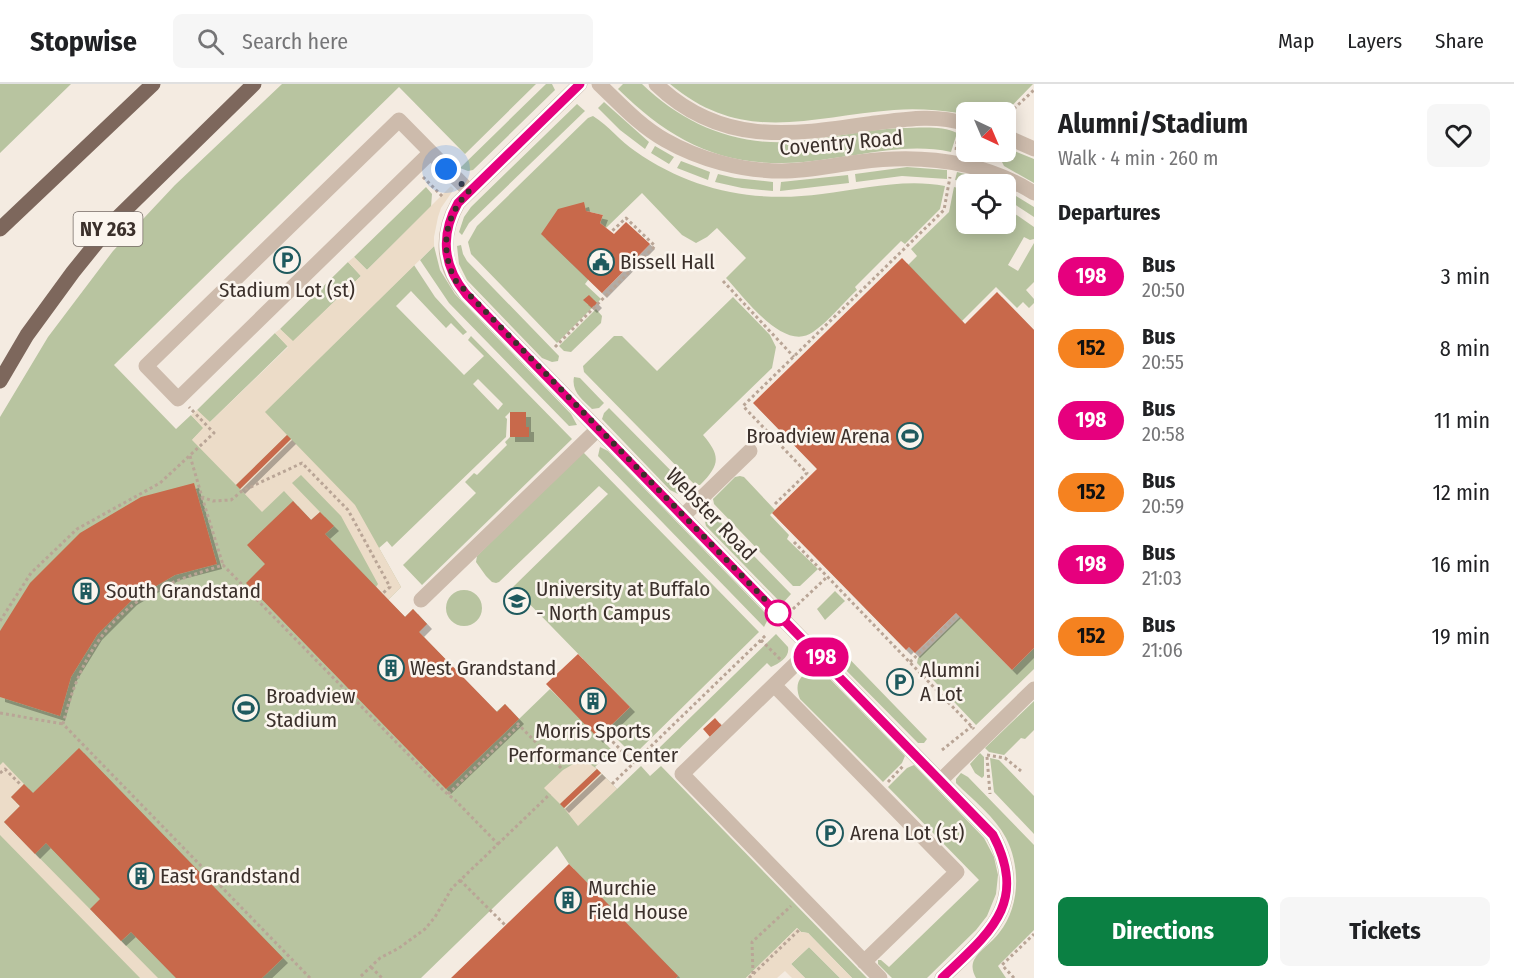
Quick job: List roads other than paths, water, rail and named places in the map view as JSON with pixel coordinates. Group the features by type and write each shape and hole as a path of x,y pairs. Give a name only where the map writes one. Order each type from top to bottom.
{"main road":[{"path":"0,229 153,84"},
{"name":"NY 263","path":"0,381 27,334 115,220 252,84"}],"street":[{"name":"Webster Road","path":"580,84 469,191 452,214 446,238 447,260 455,280 993,835 1002,852 1007,874 1006,899 997,920 953,974"},
{"name":"Coventry Road","path":"599,84 634,118 663,140 727,164 783,171 893,158 933,159 953,161 986,171 1034,193"},
{"name":"Coventry Road","path":"656,84 680,105 698,114 751,132 790,133 928,118 956,122"},
{"path":"430,153 180,398 178,399 146,366 399,120 469,191"},
{"path":"1016,141 1034,149"},
{"path":"421,600 598,429"},
{"path":"683,516 750,451"},
{"path":"812,648 682,774 880,978"},
{"path":"774,685 957,872 864,962"},
{"path":"941,780 1034,689"}],"place":[{"name":"Stadium Lot (st)","path":"287,260"},
{"name":"Bissell Hall","path":"601,262"},
{"name":"Broadview Arena","path":"910,436"},
{"name":"South Grandstand","path":"86,591"},
{"name":"University at Buffalo - North Campus","path":"517,601"},
{"name":"West Grandstand","path":"391,668"},
{"name":"Alumni A Lot","path":"900,682"},
{"name":"Morris Sports Performance Center","path":"593,701"},
{"name":"Broadview Stadium","path":"246,708"},
{"name":"Arena Lot (st)","path":"830,833"},
{"name":"East Grandstand","path":"141,876"},
{"name":"Murchie Field House","path":"568,900"}]}
